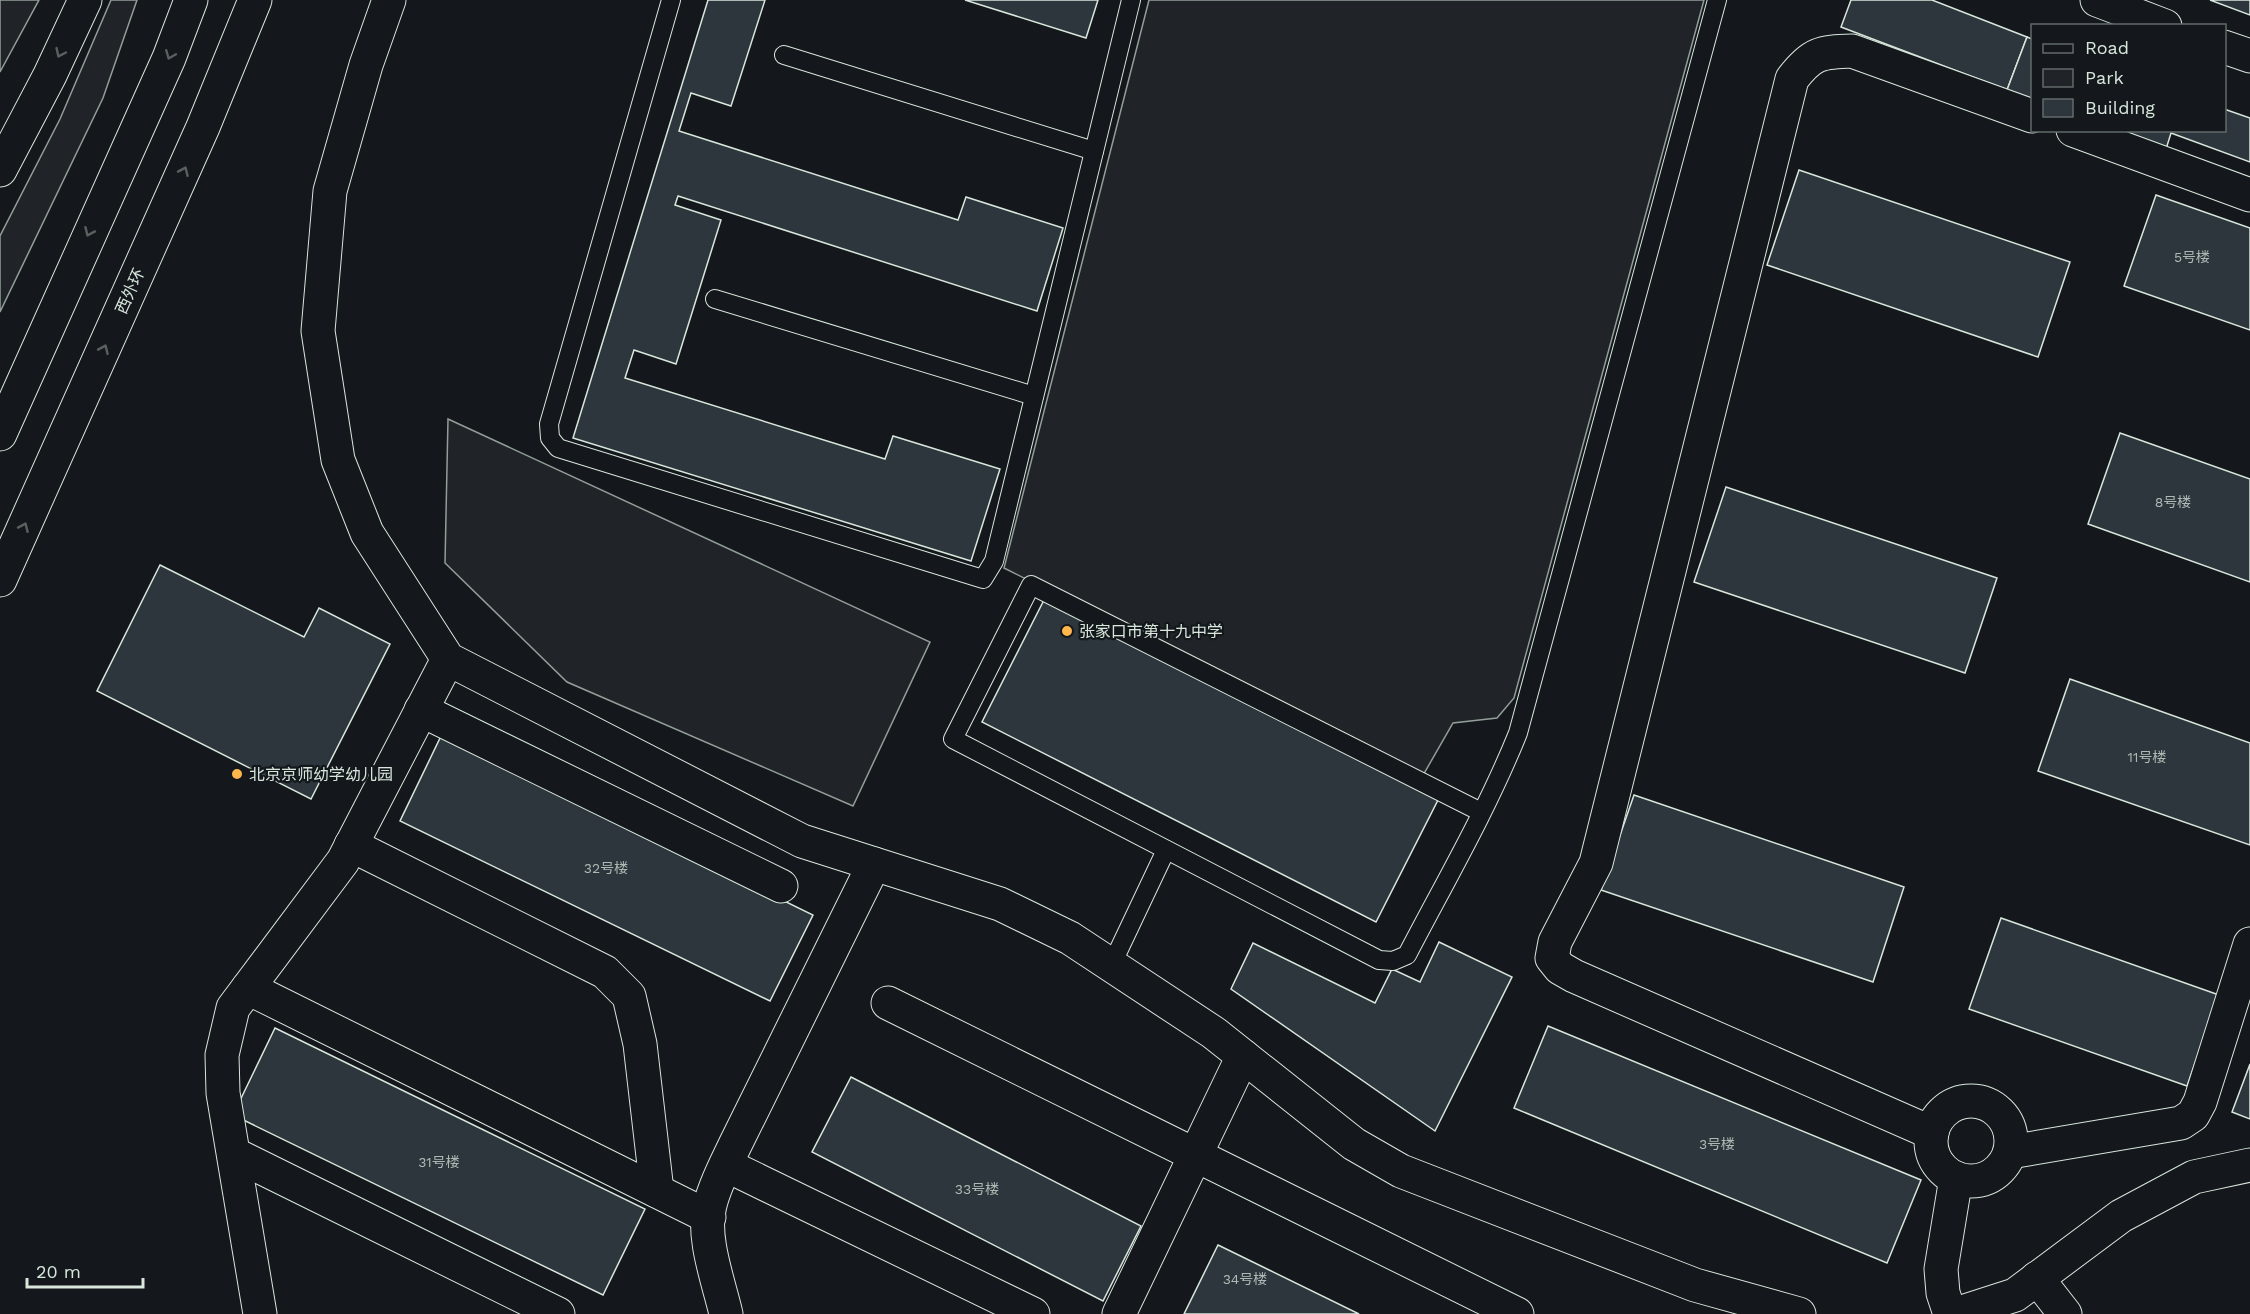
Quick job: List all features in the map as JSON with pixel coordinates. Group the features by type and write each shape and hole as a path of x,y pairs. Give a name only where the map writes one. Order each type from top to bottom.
{"main road":[{"path":"0,170 50,75 85,0"},
{"path":"0,434 169,58 191,0"},
{"name":"西外环","path":"0,580 203,127 255,0"},
{"path":"389,0 366,65 330,191 318,331 338,460 368,533 448,659 802,841 1000,904 1070,938 1214,1033 1353,1144 1401,1171 1695,1285 1798,1314"},
{"path":"2097,0 2159,24"},
{"path":"2226,48 2250,56"},
{"path":"1932,1133 1574,976 1560,968 1552,958 1555,942 1596,863 1792,79 1806,61 1826,52 1852,51 2031,116"},
{"path":"2078,132 2250,195"},
{"path":"260,1314 223,1093 222,1055 233,1008 343,861 448,659"},
{"path":"421,710 781,886"},
{"path":"351,845 605,972 629,996 640,1044 657,1191"},
{"path":"726,1314 708,1234 709,1207 726,1165 874,864"},
{"path":"2010,1152 2181,1123 2193,1115 2200,1102 2250,944"},
{"path":"248,988 709,1217"},
{"path":"888,1003 1517,1314"},
{"path":"1119,1314 1243,1056"},
{"path":"1982,1102 2003,1116 2012,1139 2010,1152 2005,1163 1989,1177 1969,1181 1956,1178 1944,1171 1935,1160 1932,1133 1937,1120 1946,1110 1958,1103 1982,1102"},
{"path":"234,1154 558,1314"},
{"path":"726,1165 1034,1314"},
{"path":"1956,1314 2015,1295 2121,1216 2194,1177 2250,1165"},
{"path":"1950,1314 1943,1293 1941,1269 1956,1178"},
{"path":"2037,1278 2065,1314"}],"lane":[{"path":"671,0 549,424 550,438 558,448 983,579 994,561 1131,0"},
{"path":"1481,812 1031,585 953,739 1379,960 1393,962 1407,955 1506,764 1518,734 1717,0"},
{"path":"783,55 1094,151"},
{"path":"715,298 1034,396"},
{"path":"1112,964 1166,850"}],"green space":[{"path":"0,0 39,0 0,72"},
{"path":"111,0 137,0 103,98 0,312 0,236 60,119"},
{"path":"1149,0 1704,0 1514,698 1497,718 1453,723 1422,777 1004,568"},
{"path":"448,419 930,642 853,806 567,682 445,563"}],"building":[{"path":"708,0 765,0 731,106 691,93 679,131 958,220 966,197 1063,228 1037,311 678,196 675,205 721,220 676,364 634,350 625,378 885,459 893,436 1000,469 971,561 573,438"},
{"path":"965,0 1098,0 1086,38"},
{"path":"1851,0 1932,0 2027,37 2007,90 1841,27"},
{"path":"2210,0 2250,0 2250,15"},
{"path":"2027,37 2031,39 2031,100 2007,90"},
{"path":"2226,110 2250,118 2250,162 2171,133 2226,132"},
{"path":"2121,132 2171,132 2166,149"},
{"path":"1799,170 2070,262 2038,357 1767,265"},
{"path":"2156,195 2250,228 2250,330 2124,286"},
{"path":"2120,433 2250,479 2250,582 2088,524"},
{"path":"1726,487 1997,578 1965,673 1694,582"},
{"path":"160,565 304,637 319,608 390,644 311,799 97,691"},
{"path":"1044,600 1438,800 1376,922 982,722"},
{"path":"2070,679 2250,743 2250,845 2038,771"},
{"path":"442,734 813,915 770,1001 400,821"},
{"path":"1634,795 1904,887 1873,982 1601,890"},
{"path":"2001,918 2219,995 2187,1086 1969,1009"},
{"path":"1439,942 1512,977 1435,1131 1231,989 1253,943 1375,1003 1392,969 1420,982"},
{"path":"1548,1026 1921,1180 1887,1263 1514,1108"},
{"path":"275,1028 645,1209 603,1295 233,1115"},
{"path":"2250,1064 2250,1119 2232,1112"},
{"path":"851,1077 1141,1226 1103,1301 812,1152"},
{"path":"1218,1245 1359,1314 1184,1314"}],"place":[{"name":"张家口市第十九中学","path":"1067,631"},
{"name":"北京京师幼学幼儿园","path":"237,774"}]}
